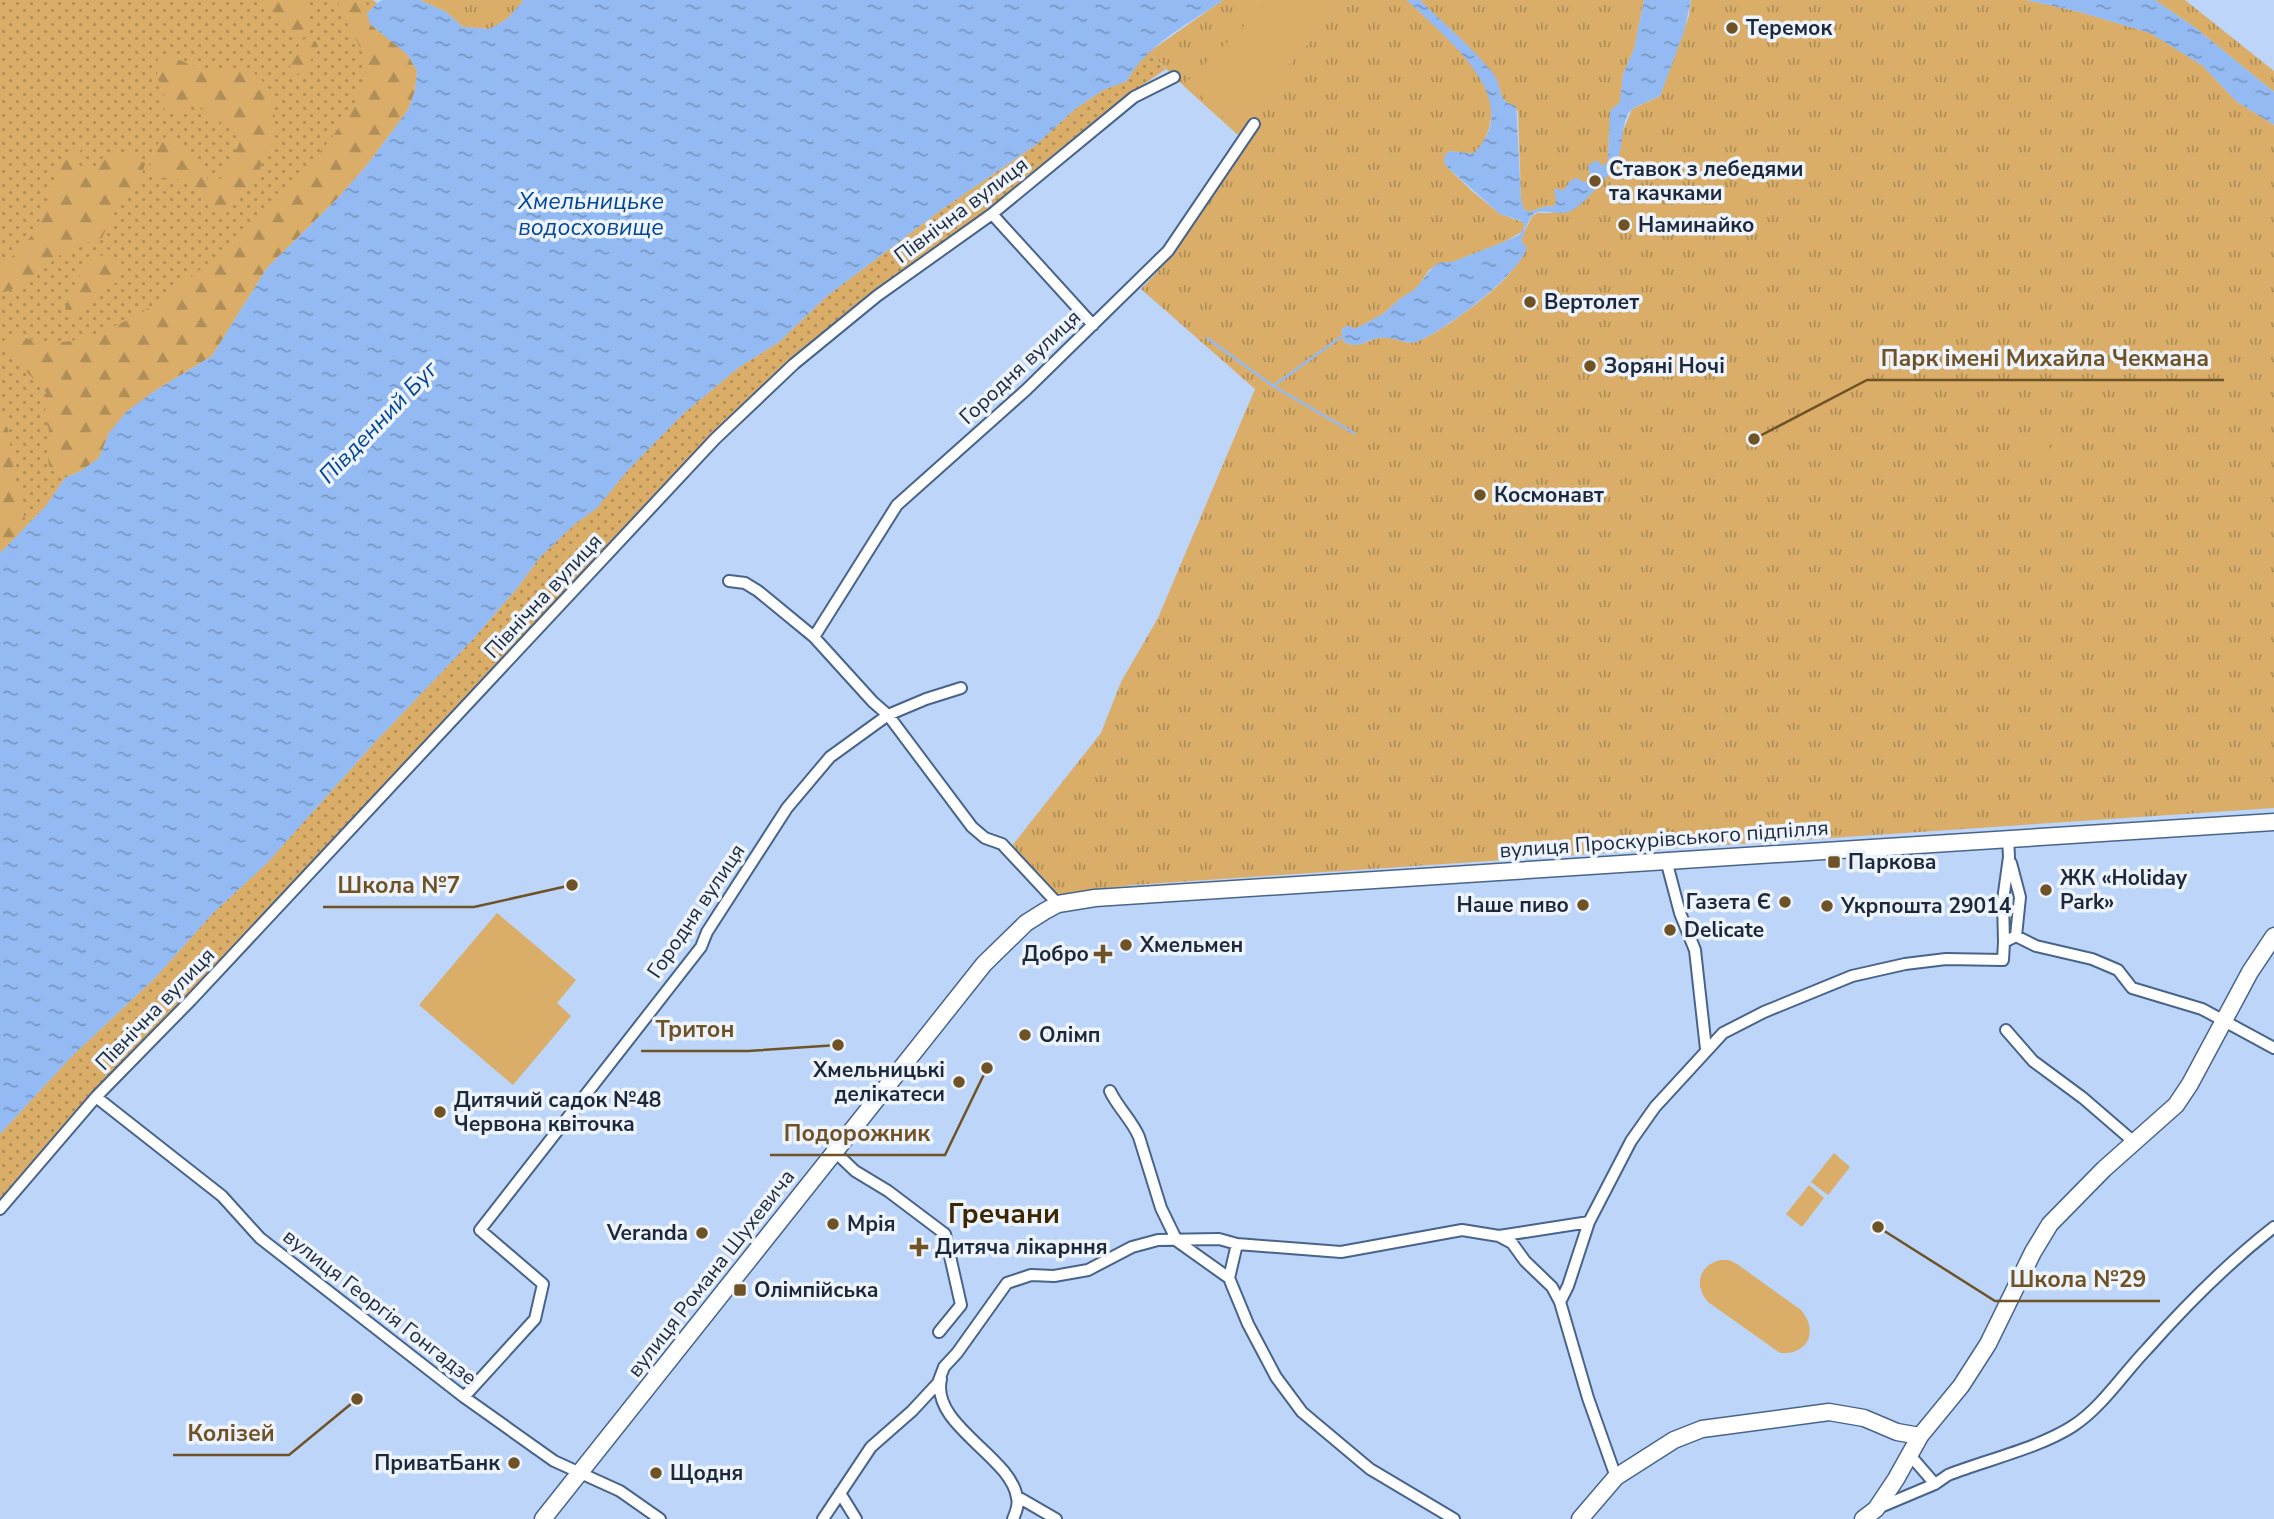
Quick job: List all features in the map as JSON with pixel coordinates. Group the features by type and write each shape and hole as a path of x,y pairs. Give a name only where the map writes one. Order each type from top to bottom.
{"main road":[{"name":"вулиця Проскурівського підпілля","path":"1058,904 1095,898 2274,822"},
{"name":"вулиця Романа Шухевича","path":"543,1519 984,964 1026,923 1058,904"},
{"path":"1869,1514 1896,1479 1920,1436 1961,1386 1989,1344 2033,1252 2050,1224 2078,1194 2176,1105 2190,1084 2223,1019 2274,936"},
{"path":"1580,1519 1616,1477 1685,1434 1731,1424 1829,1412 1864,1418 1897,1432 1920,1436"}],"street":[{"name":"Північна вулиця","path":"0,1209 96,1097 201,990 715,439 794,364 877,296 992,214 1134,97 1174,77"},
{"name":"Городня вулиця","path":"814,637 897,505 1026,390 1168,251 1254,124"},
{"path":"992,214 1093,326"},
{"path":"729,581 745,583 758,591 814,637 888,715 972,827 985,838 1002,844 1058,904"},
{"path":"888,715 961,688"},
{"name":"Городня вулиця","path":"464,1397 535,1319 543,1284 480,1230 701,947 707,932 787,808 830,757 888,715"},
{"path":"1560,1302 1589,1222 1631,1141 1647,1118 1723,1033 1852,976 1905,964 1946,959 2003,960 2003,900 2009,857 2008,838"},
{"path":"2009,857 2020,897 2016,936"},
{"path":"1666,860 1679,913 1695,950 1706,1049"},
{"path":"2004,942 2016,936"},
{"path":"2016,936 2036,946 2092,959 2118,970 2132,988 2202,1009 2274,1048"},
{"path":"2006,1030 2033,1061 2083,1098 2134,1142"},
{"path":"1110,1091 1116,1105 1135,1127 1161,1208 1177,1241 1229,1278 1248,1325 1276,1377 1302,1412 1370,1469 1454,1519"},
{"name":"вулиця Георгія Гонгадзе","path":"96,1097 222,1196 260,1238 464,1397 554,1461 620,1491 660,1519"},
{"path":"834,1152 855,1171 888,1191 945,1234 961,1305 939,1332"},
{"path":"823,1519 871,1447 937,1383 944,1367 1007,1283 1031,1275 1054,1276 1088,1270 1132,1247 1158,1240 1219,1239 1237,1244 1341,1252 1462,1230 1499,1236 1589,1222"},
{"path":"1869,1514 1935,1484 1948,1475 2071,1427 2090,1413 2205,1288 2243,1251 2274,1227"},
{"path":"1499,1236 1512,1243 1525,1261 1552,1287 1560,1302 1588,1398 1616,1477"},
{"path":"1229,1278 1237,1244"},
{"path":"944,1367 940,1384 941,1401 959,1427 988,1455 1011,1483 1018,1497 1056,1519"},
{"path":"1909,1454 1935,1484"},
{"path":"839,1493 856,1519"},
{"path":"1013,1519 1018,1497"}],"green space":[{"path":"0,0 373,0 377,3 367,14 408,55 65,478 46,506 0,553"},
{"path":"263,0 304,0 309,17 305,33 297,36 286,30 272,16"},
{"path":"340,0 366,0 367,14 377,32 390,39 408,55 417,71 415,91 408,110 368,164 338,198 267,268 212,356 153,392 109,433 99,458 65,478 49,466 46,392 20,365 4,340 11,334 42,342 66,342 109,329 133,317 155,304 218,255 284,192 341,125 359,94 367,68 360,47 338,6"},
{"path":"420,0 524,0 507,19 490,29 463,27 446,12"},
{"path":"1223,0 1407,0 1473,66 1487,88 1491,114 1485,139 1475,153 1448,152 1444,159 1446,166 1500,214 1525,223 1523,231 1504,242 1452,262 1442,262 1429,270 1416,289 1383,314 1355,329 1343,328 1341,331 1344,342 1355,345 1384,337 1415,342 1452,322 1496,288 1513,269 1525,245 1521,240 1532,216 1537,213 1552,213 1602,182 1632,109 1660,96 1689,16 1691,0 2026,0 2080,12 2150,33 2203,66 2236,101 2274,125 2274,808 1133,885 1071,892 1052,898 1008,851 1101,733 1121,682 1158,618 1255,389 1141,289 1173,255 1239,136 1149,52"},
{"path":"1271,0 1349,0 1233,126 1186,82"},
{"path":"1420,0 1644,0 1634,49 1623,74 1620,102 1609,132 1608,162 1590,176 1586,183 1571,180 1553,207 1547,206 1529,212 1524,209 1521,199 1518,111 1502,98 1500,89"},
{"path":"2155,0 2185,0 2274,71 2274,92 2197,29"},
{"path":"309,36 318,46 306,67 296,75 290,70 292,60 298,46"},
{"path":"1149,52 1166,69 1131,93 989,210 791,360 0,1202 0,1134 71,1057 155,978 213,913 267,863 375,742 475,637 540,557 596,508 628,470 683,414 738,368 779,342 827,296 941,210 1037,144 1075,109 1103,90 1127,81"},
{"path":"166,55 210,71 250,71 260,78 271,96 275,115 270,146 247,189 226,213 215,211 211,197 172,176 156,181 152,175 150,161 155,148 170,135 180,140 213,183 223,177 239,144 234,131 195,105 181,111 165,111 165,91 157,78 158,58"},
{"path":"82,147 79,164 83,171 94,167 107,154 132,156 145,163 141,176 118,206 102,238 64,253 22,284 1,293 0,264 25,244 41,218 64,159 74,149"},
{"path":"111,254 124,269 118,282 101,292 79,318 72,318 65,309 76,282 94,257"},
{"path":"0,415 8,429 14,474 27,527 0,553"},
{"path":"2045,441 2056,457 2036,471 2025,455"},
{"path":"497,913 576,980 557,1003 571,1016 513,1085 419,1005"},
{"path":"1834,1153 1850,1167 1828,1195 1811,1182"},
{"path":"1809,1185 1824,1198 1802,1227 1786,1214"},
{"path":"1720,1260 1737,1264 1801,1310 1810,1333 1804,1346 1790,1353 1780,1353 1708,1302 1701,1290 1700,1277 1707,1267"}],"water":[{"name":"Хмельницьке водосховище","path":"383,0 420,0 446,12 463,27 490,29 507,19 524,0 1223,0 1157,45 1127,81 1103,90 1075,109 1037,144 941,210 827,296 779,342 738,368 683,414 628,470 597,508 576,523 540,557 475,637 375,742 267,863 213,913 155,978 71,1057 0,1134 0,553 46,506 65,478 99,458 109,433 126,412 212,356 267,268 338,198 368,164 408,110 415,91 417,71 408,55 370,24 367,14"},
{"path":"1407,0 1420,0 1467,45 1493,73 1505,101 1516,106 1521,199 1524,209 1529,212 1547,206 1553,207 1556,201 1554,190 1557,188 1563,191 1571,180 1577,178 1586,183 1590,176 1588,165 1598,160 1601,166 1608,162 1610,111 1620,102 1623,74 1634,49 1644,0 1691,0 1684,32 1660,96 1631,110 1627,115 1616,165 1587,198 1569,212 1540,212 1532,215 1521,240 1527,248 1521,259 1496,287 1443,327 1416,342 1384,338 1354,345 1344,342 1341,331 1347,325 1355,329 1383,314 1415,289 1435,265 1452,262 1504,242 1519,235 1525,227 1522,221 1500,214 1446,166 1444,159 1447,152 1474,153 1488,132 1491,111 1486,90 1474,70 1458,50"},
{"path":"2026,0 2155,0 2197,29 2274,92 2274,125 2236,101 2203,66 2150,33 2080,12"}],"waterway":[{"path":"1207,338 1273,386 1341,337"},
{"path":"1273,386 1354,433"}],"place":[{"name":"Теремок","path":"1732,28"},
{"name":"Ставок з лебедями та качками","path":"1595,181"},
{"name":"Наминайко","path":"1624,225"},
{"name":"Вертолет","path":"1530,302"},
{"name":"Зоряні Ночі","path":"1590,366"},
{"name":"Парк імені Михайла Чекмана","path":"1754,439"},
{"name":"Космонавт","path":"1480,495"},
{"name":"Паркова","path":"1834,862"},
{"name":"Школа №7","path":"572,885"},
{"name":"ЖК «Holiday Park»","path":"2046,890"},
{"name":"Газета Є","path":"1785,902"},
{"name":"Наше пиво","path":"1583,905"},
{"name":"Укрпошта 29014","path":"1827,906"},
{"name":"Delicate","path":"1670,930"},
{"name":"Хмельмен","path":"1126,945"},
{"name":"Добро","path":"1103,954"},
{"name":"Олімп","path":"1025,1035"},
{"name":"Тритон","path":"838,1045"},
{"name":"Подорожник","path":"987,1068"},
{"name":"Хмельницькі делікатеси","path":"959,1082"},
{"name":"Дитячий садок №48 Червона квіточка","path":"440,1112"},
{"name":"Мрія","path":"833,1224"},
{"name":"Школа №29","path":"1878,1227"},
{"name":"Veranda","path":"702,1233"},
{"name":"Дитяча лікарння","path":"919,1247"},
{"name":"Олiмпiйська","path":"740,1290"},
{"name":"Колізей","path":"357,1399"},
{"name":"ПриватБанк","path":"514,1463"},
{"name":"Щодня","path":"656,1473"}],"district":[{"name":"Гречани","path":"1004,1213"}],"water label":[{"name":"Південний Буг","path":"378,422"}]}
